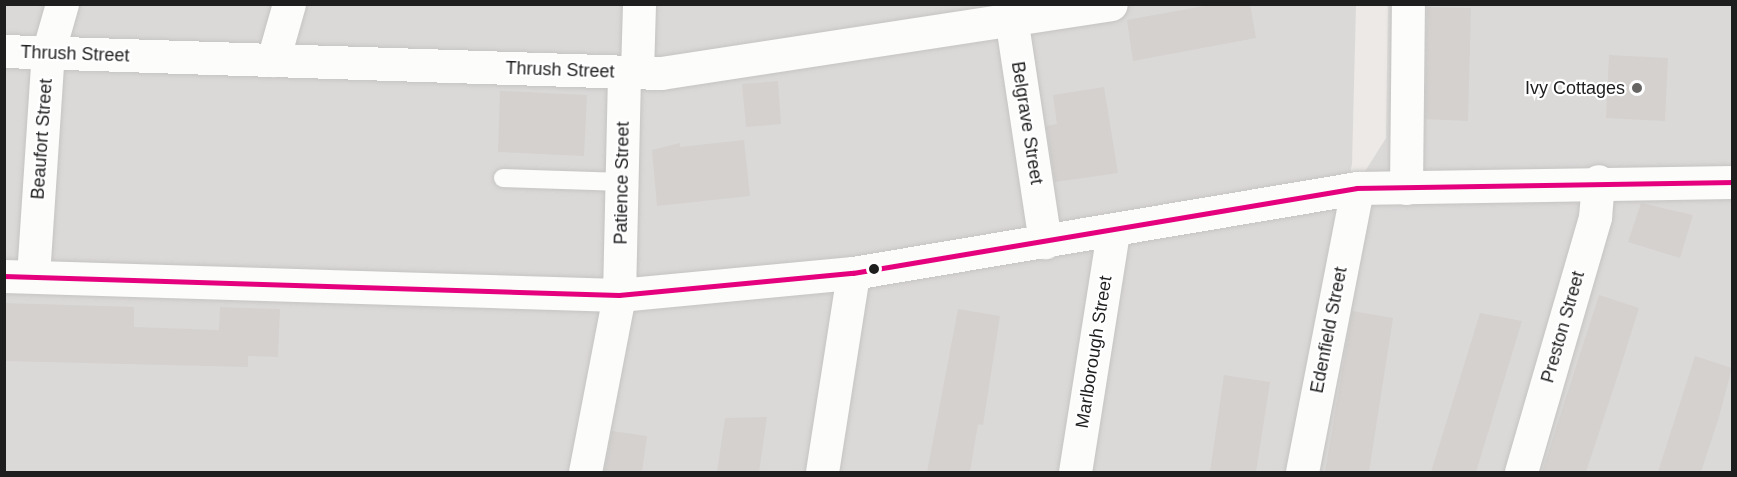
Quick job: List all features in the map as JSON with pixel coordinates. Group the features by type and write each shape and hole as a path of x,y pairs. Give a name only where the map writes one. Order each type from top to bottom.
{"street":[{"name":"Beaufort Street","path":"19,276 48,53 62,4"},
{"path":"273,60 289,4"},
{"name":"Patience Street","path":"585,472 619,295 622,182 639,4"},
{"name":"Thrush Street","path":"4,51 661,73 1010,12 1112,4"},
{"path":"1406,188 1408,4"},
{"name":"Belgrave Street","path":"1010,12 1045,242"},
{"path":"19,276 619,295 853,273 1113,231 1357,188 1598,181 1732,182"},
{"name":"Preston Street","path":"1521,472 1595,217 1598,181"},
{"name":"Edenfield Street","path":"1302,472 1357,188"},
{"name":"Marlborough Street","path":"1075,472 1113,231"},
{"path":"822,472 853,273"}],"lane":[{"path":"503,178 622,182"}],"shaded area":[{"path":"4,5 1356,5 1352,164 1288,472 5,472"},
{"path":"1388,5 1732,5 1732,472 1314,472 1364,173 1386,138"}],"building":[{"path":"1215,4 1250,4 1256,38 1133,61 1127,20"},
{"path":"1427,7 1471,8 1468,121 1425,119"},
{"name":"Ivy Cottages","path":"1609,55 1668,58 1665,121 1606,118"},
{"path":"778,81 781,124 746,127 742,84"},
{"path":"1104,87 1118,173 1055,182 1046,126 1057,124 1053,95"},
{"path":"500,91 587,95 584,156 498,152"},
{"path":"744,140 750,196 657,206 652,150 680,143 680,147"},
{"path":"1641,203 1693,215 1680,258 1628,242"},
{"path":"1599,295 1639,308 1615,384 1586,472 1542,472"},
{"path":"4,303 134,307 134,327 219,330 220,307 280,309 278,357 248,356 248,367 4,361"},
{"path":"958,309 1000,316 983,425 978,424 970,472 927,472"},
{"path":"1352,311 1393,318 1369,472 1325,472"},
{"path":"1480,313 1522,321 1476,472 1431,472"},
{"path":"1695,356 1732,368 1719,417 1701,472 1658,472"},
{"path":"1224,375 1270,382 1256,472 1210,472"},
{"path":"767,417 759,472 717,472 725,418"},
{"path":"612,431 647,436 642,472 604,472"}],"transit line":[{"path":"4,276 619,295 853,273 1357,188 1732,182"}],"place":[{"name":"Ivy Cottages","path":"1637,88"}]}
